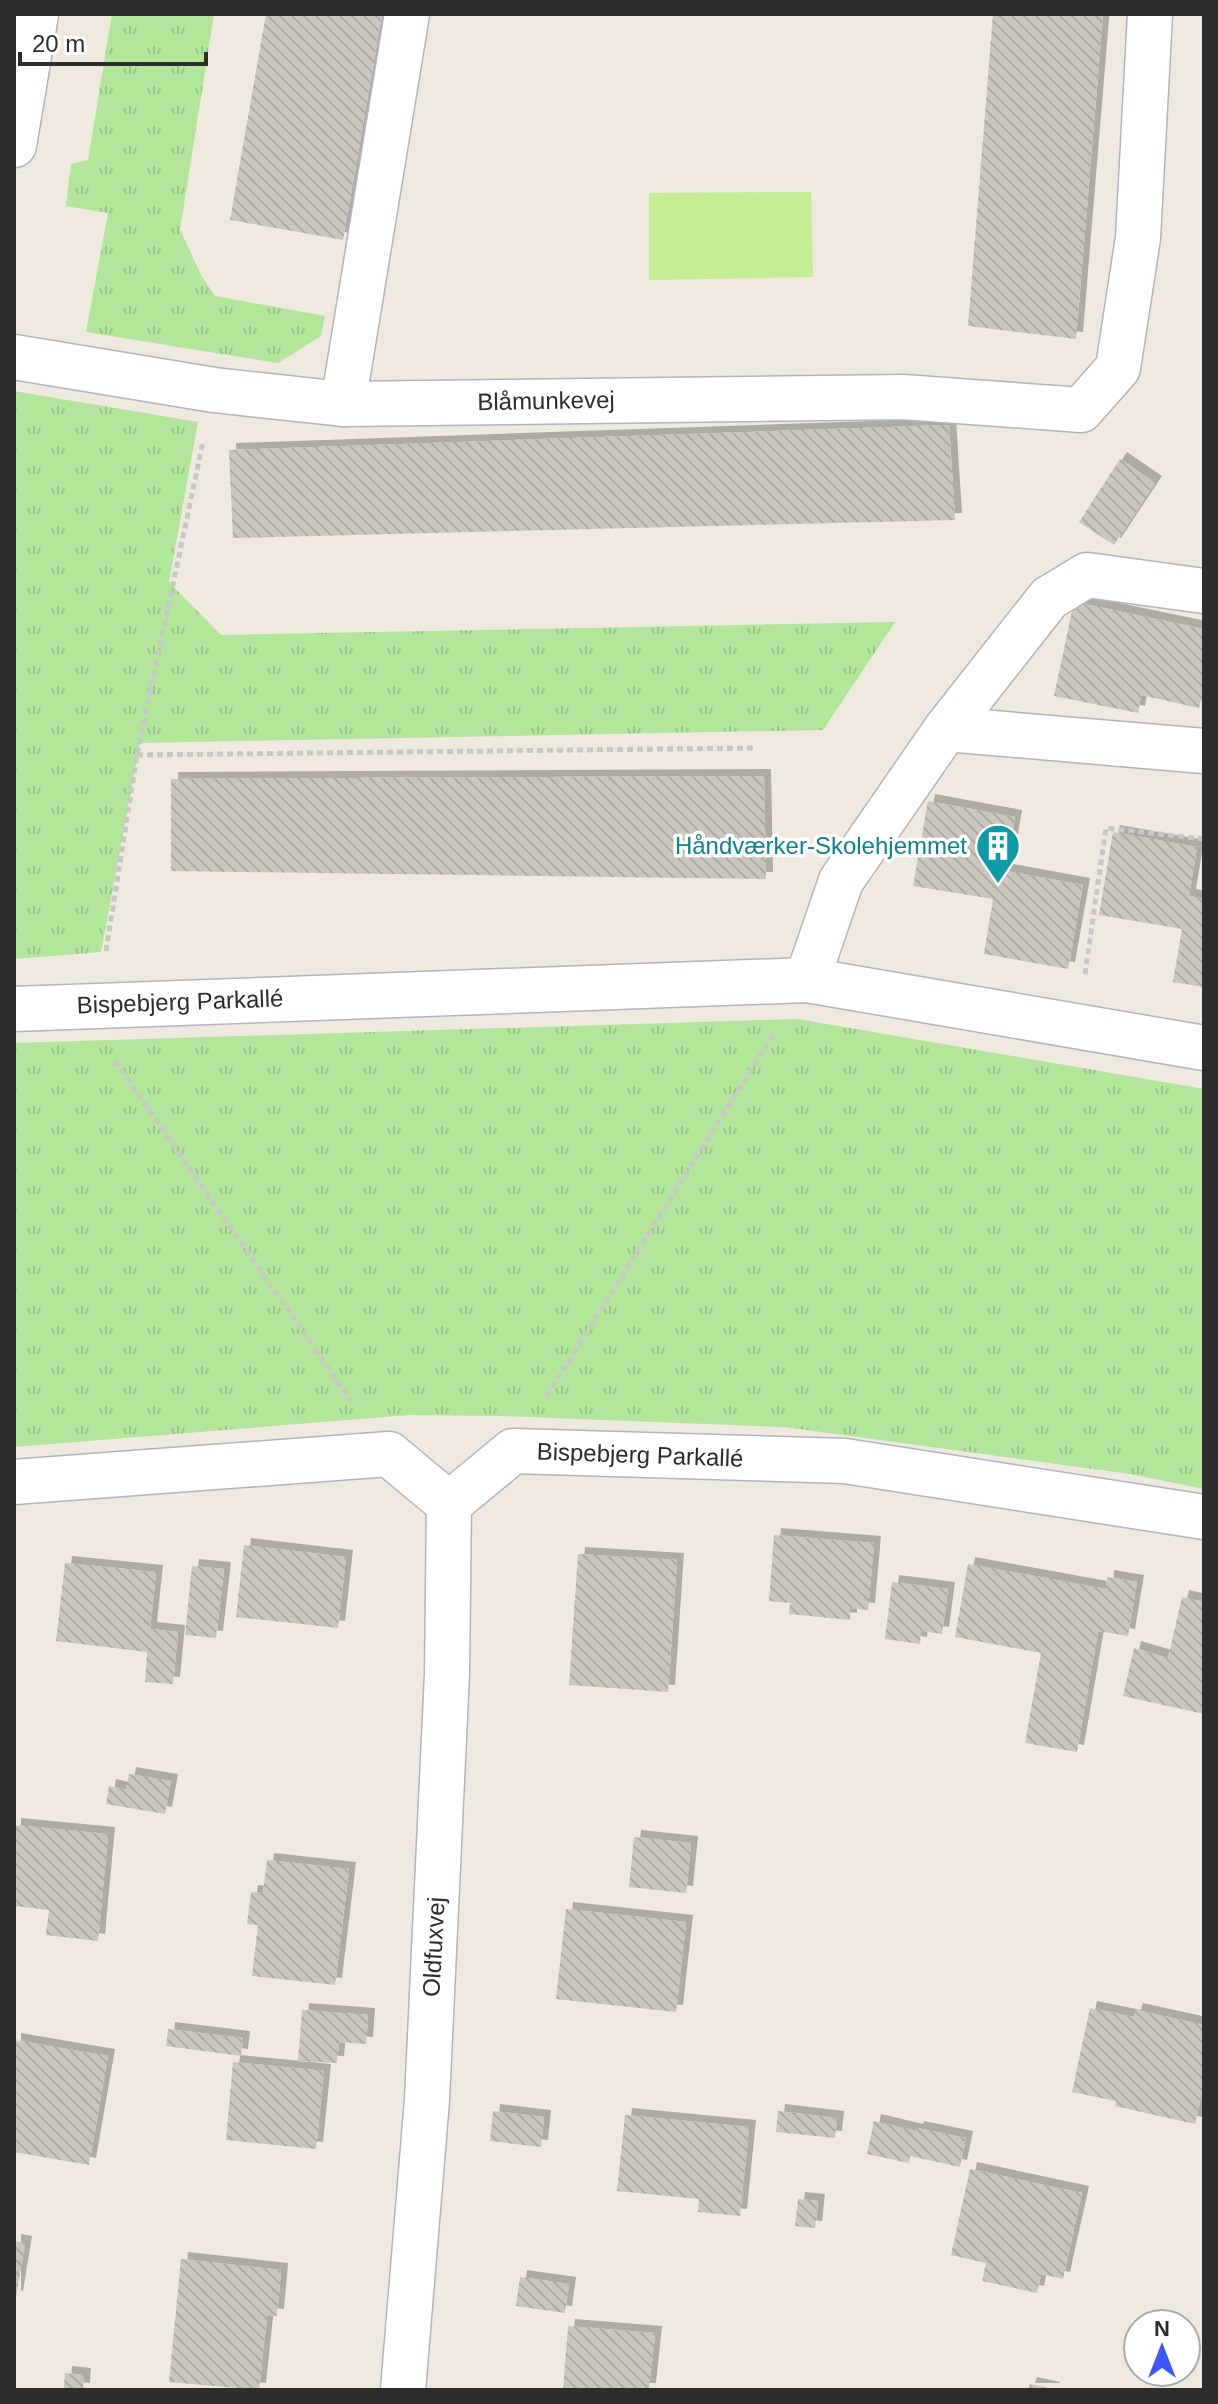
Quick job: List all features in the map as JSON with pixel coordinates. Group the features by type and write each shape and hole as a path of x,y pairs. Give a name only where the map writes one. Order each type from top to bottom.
{"street":[{"path":"14,145 36,14"},
{"path":"343,404 407,14"},
{"name":"Blåmunkevej","path":"14,357 214,390 343,404 903,397 1081,410 1118,368 1138,238 1150,14"},
{"path":"807,980 841,881 946,729 1049,598 1087,575 1204,591"},
{"path":"946,729 1204,751"},
{"name":"Bispebjerg Parkallé","path":"14,1009 807,980 1204,1048"},
{"name":"Bispebjerg Parkallé","path":"449,1504 513,1451 845,1461 1204,1517"},
{"path":"14,1482 389,1454 449,1504"},
{"name":"Oldfuxvej","path":"403,2390 427,2100 447,1674 449,1504"}],"path":[{"path":"214,390 137,755 98,1004 116,1065 389,1454"},
{"path":"137,755 754,748"},
{"path":"1077,1027 1106,828 1204,839"},
{"path":"513,1451 807,980"}],"green space":[{"path":"112,14 214,14 180,230 202,277 215,296 325,316 321,336 278,363 86,332 108,213 66,206 71,164 88,160"},
{"path":"811,192 813,277 649,280 649,193"},
{"path":"14,391 198,422 169,582 221,635 895,622 823,730 140,743 101,952 14,959"},
{"path":"798,1019 1204,1089 1204,1489 1130,1474 784,1427 499,1416 410,1415 14,1447 14,1043"}],"building":[{"path":"266,14 382,14 343,240 230,220"},
{"path":"993,14 1103,14 1076,339 968,326"},
{"path":"949,425 955,520 233,538 229,450"},
{"path":"1120,459 1155,483 1114,545 1079,522"},
{"path":"1074,602 1204,629 1204,691 1199,708 1141,695 1138,713 1054,696"},
{"path":"764,776 766,879 171,871 171,779"},
{"name":"Håndværker-Skolehjemmet","path":"928,801 1015,817 1006,871 1083,885 1068,969 984,954 993,899 913,886"},
{"path":"1113,832 1197,847 1189,896 1204,899 1204,987 1173,982 1182,929 1099,915"},
{"path":"774,1535 874,1543 868,1610 850,1608 850,1620 789,1614 790,1603 769,1601"},
{"path":"244,1545 346,1557 338,1628 236,1617"},
{"path":"578,1554 677,1560 668,1692 569,1685"},
{"path":"65,1563 156,1572 150,1629 178,1632 173,1684 145,1682 147,1652 56,1641"},
{"path":"968,1564 1106,1589 1107,1577 1137,1582 1128,1636 1098,1631 1077,1752 1025,1743 1041,1653 955,1637"},
{"path":"192,1566 224,1569 216,1638 185,1635"},
{"path":"892,1582 948,1589 942,1634 921,1631 920,1644 885,1639"},
{"path":"1182,1597 1204,1602 1204,1714 1123,1696 1134,1648 1168,1658"},
{"path":"129,1774 171,1781 165,1814 106,1804 109,1786 126,1790"},
{"path":"14,1825 108,1834 98,1941 46,1935 49,1910 14,1906"},
{"path":"634,1837 691,1843 686,1893 629,1887"},
{"path":"267,1860 349,1869 335,1985 252,1976 258,1925 247,1924 251,1892 263,1893"},
{"path":"566,1909 686,1922 676,2012 556,1999"},
{"path":"1090,2008 1134,2017 1136,2010 1204,2025 1204,2084 1195,2124 1115,2106 1116,2101 1072,2092"},
{"path":"302,2010 368,2015 366,2044 339,2042 337,2063 298,2061"},
{"path":"168,2029 243,2038 241,2056 166,2046"},
{"path":"14,2040 108,2056 89,2165 14,2152"},
{"path":"233,2062 324,2071 316,2149 226,2140"},
{"path":"493,2111 544,2117 541,2147 490,2141"},
{"path":"778,2111 837,2118 835,2138 776,2132"},
{"path":"625,2115 749,2127 740,2216 698,2212 699,2199 617,2191"},
{"path":"874,2121 966,2138 960,2167 910,2156 909,2163 867,2154"},
{"path":"970,2169 1082,2193 1063,2279 1041,2274 1037,2293 982,2281 986,2263 951,2255"},
{"path":"798,2199 818,2201 815,2228 795,2226"},
{"path":"14,2241 25,2243 16,2298 14,2297"},
{"path":"181,2259 281,2270 277,2316 267,2315 259,2390 169,2382"},
{"path":"520,2277 569,2284 565,2313 516,2306"},
{"path":"568,2326 655,2333 649,2390 563,2390"},
{"path":"65,2373 84,2375 83,2390 64,2388"},
{"path":"1030,2384 1053,2389 1053,2390 1028,2390"}],"place":[{"name":"Håndværker-Skolehjemmet","path":"998,885"}]}
